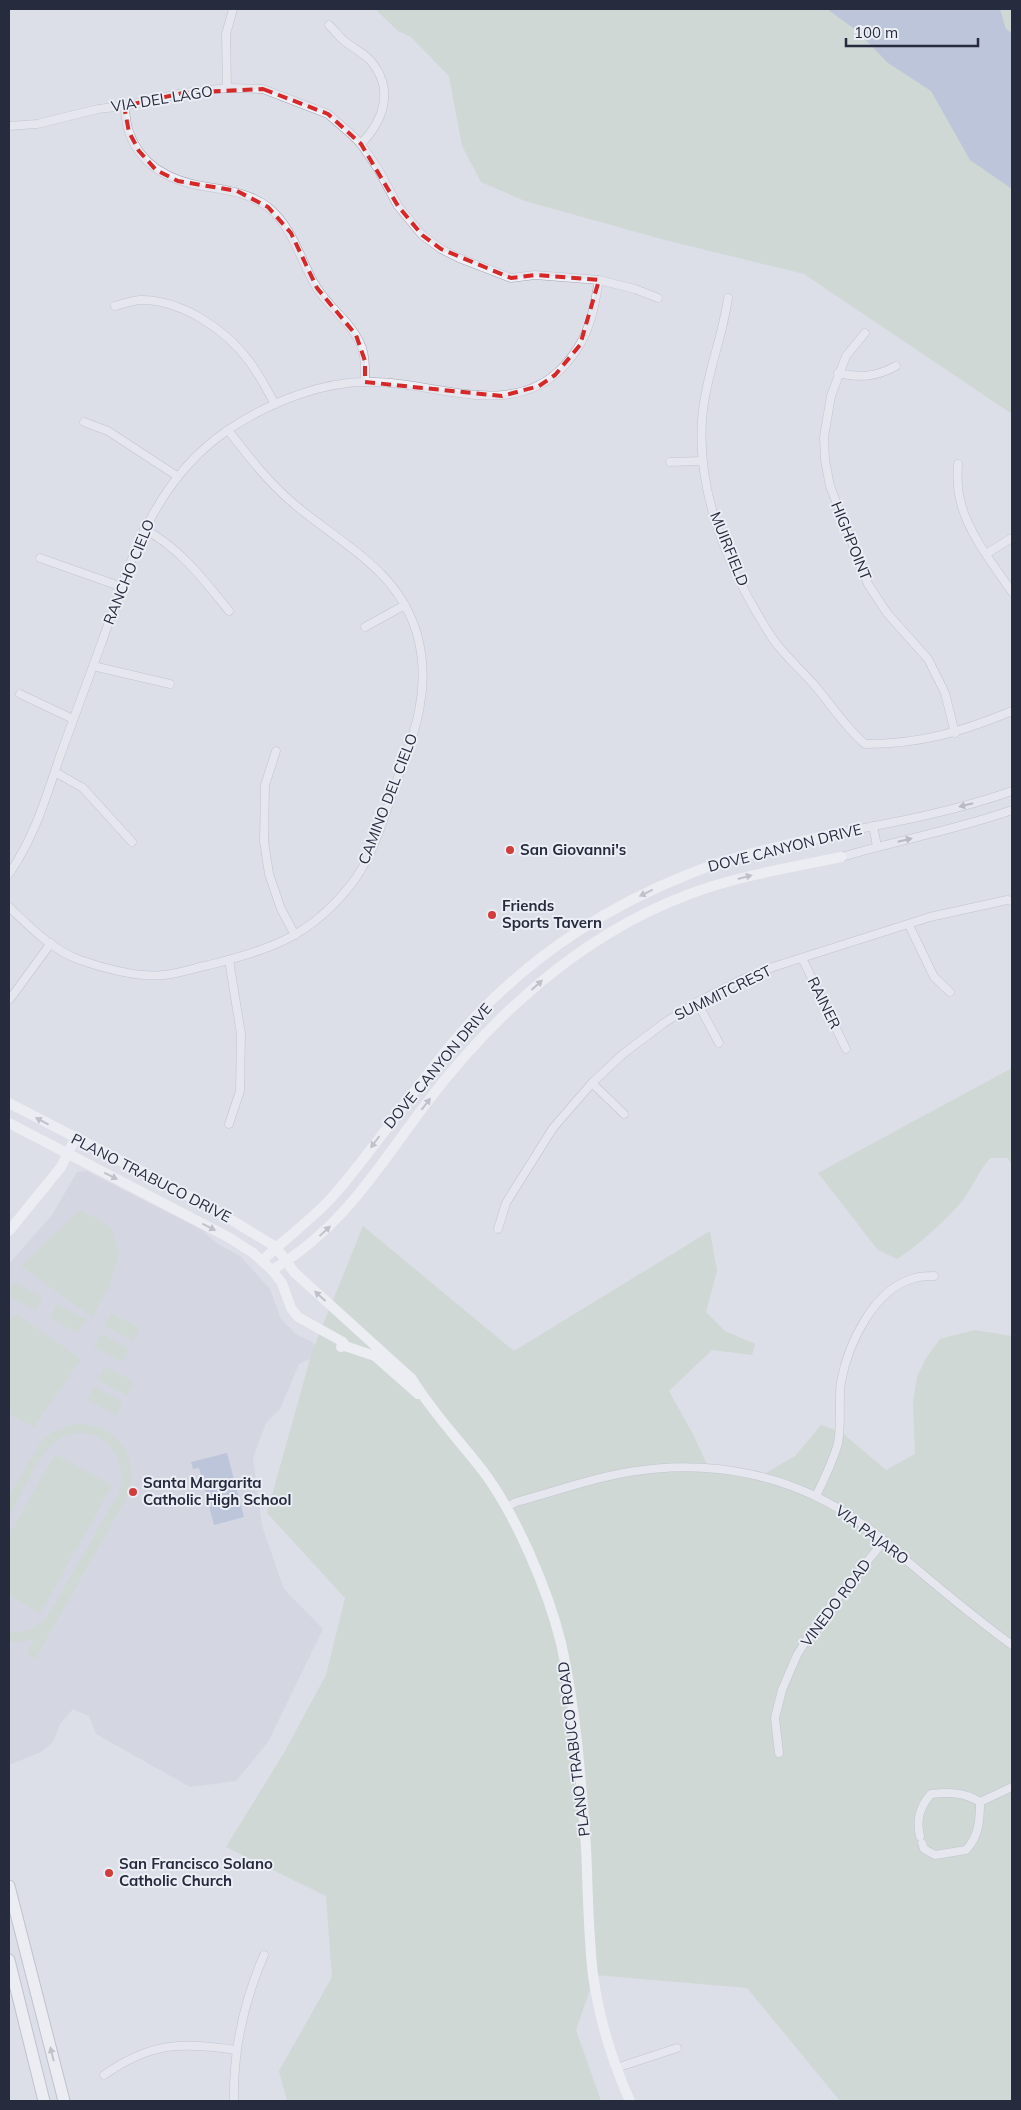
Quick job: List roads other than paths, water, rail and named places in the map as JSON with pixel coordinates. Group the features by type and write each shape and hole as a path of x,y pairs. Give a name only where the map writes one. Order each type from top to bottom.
{"main road":[{"path":"9,1886 64,2101"},
{"path":"9,1960 44,2101"}],"street":[{"path":"227,88 226,34 233,9"},
{"path":"329,25 342,39 370,60 382,84 384,102 380,119 373,131 361,144"},
{"name":"VIA DEL LAGO","path":"9,126 37,124 98,109 124,106 183,93 227,88 263,89 328,114 361,144 398,206 422,235 459,258 511,278 535,275 599,280 635,289 658,298"},
{"path":"124,106 129,132 139,151 156,170 178,181 197,186 237,191 268,207 290,232 317,288 356,335 365,361 365,382"},
{"name":"RANCHO CIELO","path":"9,874 23,854 34,830 144,529 177,476 192,459 228,430 261,410 324,387 365,382 502,396 539,386 555,376 580,345 589,326 599,280"},
{"name":"MUIRFIELD","path":"728,298 724,322 705,391 701,442 702,461 709,499 720,534 752,603 771,638 865,744 910,742 955,733"},
{"path":"115,306 139,300 159,301 183,308 192,313 219,331 249,361 275,404"},
{"name":"HIGHPOINT","path":"865,333 846,356 838,373 831,396 824,437 825,460 830,486 868,584 887,612 928,659 945,693 955,733"},
{"path":"838,373 850,376 882,374 896,366"},
{"path":"84,422 108,431 177,476"},
{"name":"CAMINO DEL CIELO","path":"9,907 51,943 81,960 130,973 162,976 264,950 295,935 334,906 361,870 370,853 413,736 422,702 423,672 417,634 405,605 386,576 364,556 294,503 261,473 228,430"},
{"path":"670,462 702,461"},
{"path":"958,464 957,484 961,505 986,554 1012,592"},
{"path":"144,529 158,536 182,556 229,611"},
{"path":"986,554 1010,539"},
{"path":"40,558 122,587"},
{"path":"365,627 405,605"},
{"path":"93,666 170,684"},
{"path":"20,694 73,719"},
{"path":"955,733 1012,711"},
{"path":"276,751 265,785 264,840 269,874 281,909 295,935"},
{"path":"55,772 83,788 132,842"},
{"name":"DOVE CANYON DRIVE","path":"262,1262 332,1197 436,1064 478,1015 524,972 583,927 610,911 691,873 764,851 990,799 1012,791"},
{"name":"DOVE CANYON DRIVE","path":"272,1270 287,1261 327,1230 347,1208 388,1157 425,1105 488,1032 543,980 571,959 633,919 686,895 748,876 841,857 876,846 987,819 1012,810"},
{"path":"873,826 876,846"},
{"name":"SUMMITCREST","path":"498,1229 506,1203 553,1128 592,1083 623,1054 664,1023 697,1002 742,980 802,958 930,918 1007,900 1012,901"},
{"path":"908,925 934,977 950,992"},
{"path":"10,999 51,943"},
{"name":"RAINER","path":"802,958 846,1049"},
{"path":"229,960 241,1034 240,1091 229,1124"},
{"path":"697,1002 719,1043"},
{"path":"592,1083 624,1114"},
{"name":"PLANO TRABUCO DRIVE","path":"9,1103 210,1208 276,1247 287,1261"},
{"name":"PLANO TRABUCO DRIVE","path":"9,1123 228,1237 272,1270"},
{"path":"9,1231 61,1167 75,1139"},
{"name":"PLANO TRABUCO ROAD","path":"287,1261 294,1272 312,1289 356,1326 412,1379 424,1399 483,1472 507,1507 544,1589 560,1641 570,1689 583,1814 594,1977 605,2032 616,2068 630,2101"},
{"name":"PLANO TRABUCO ROAD","path":"272,1270 282,1283 291,1308 298,1317 343,1342 345,1346 375,1356 424,1399"},
{"path":"816,1496 832,1462 838,1442 841,1383 846,1359 857,1332 878,1303 902,1283 916,1277 934,1276"},
{"name":"VIA PAJARO","path":"507,1507 516,1502 629,1472 680,1467 717,1468 784,1482 816,1496 864,1525 988,1628 1012,1645"},
{"name":"VINEDO ROAD","path":"778,1754 775,1718 782,1690 797,1655 823,1616 884,1542"},
{"path":"980,1802 1012,1787"},
{"path":"951,1792 965,1794 980,1802 977,1833 966,1850 935,1855 924,1849 918,1828 919,1814 925,1800 931,1794 951,1792"},
{"path":"234,2101 236,2050 252,1983 264,1955"},
{"path":"104,2075 122,2062 143,2052 173,2046 197,2044 236,2050"},
{"path":"616,2068 677,2048"}],"water":[{"path":"827,9 1000,9 1006,29 1012,33 1012,189 970,160 931,91 888,63 856,30"},
{"path":"227,1453 244,1517 214,1525 199,1468 193,1469 191,1462"}],"place":[{"name":"San Giovanni's","path":"510,850"},
{"name":"Friends Sports Tavern","path":"492,915"},
{"name":"Santa Margarita Catholic High School","path":"133,1492"},
{"name":"San Francisco Solano Catholic Church","path":"109,1873"}]}
